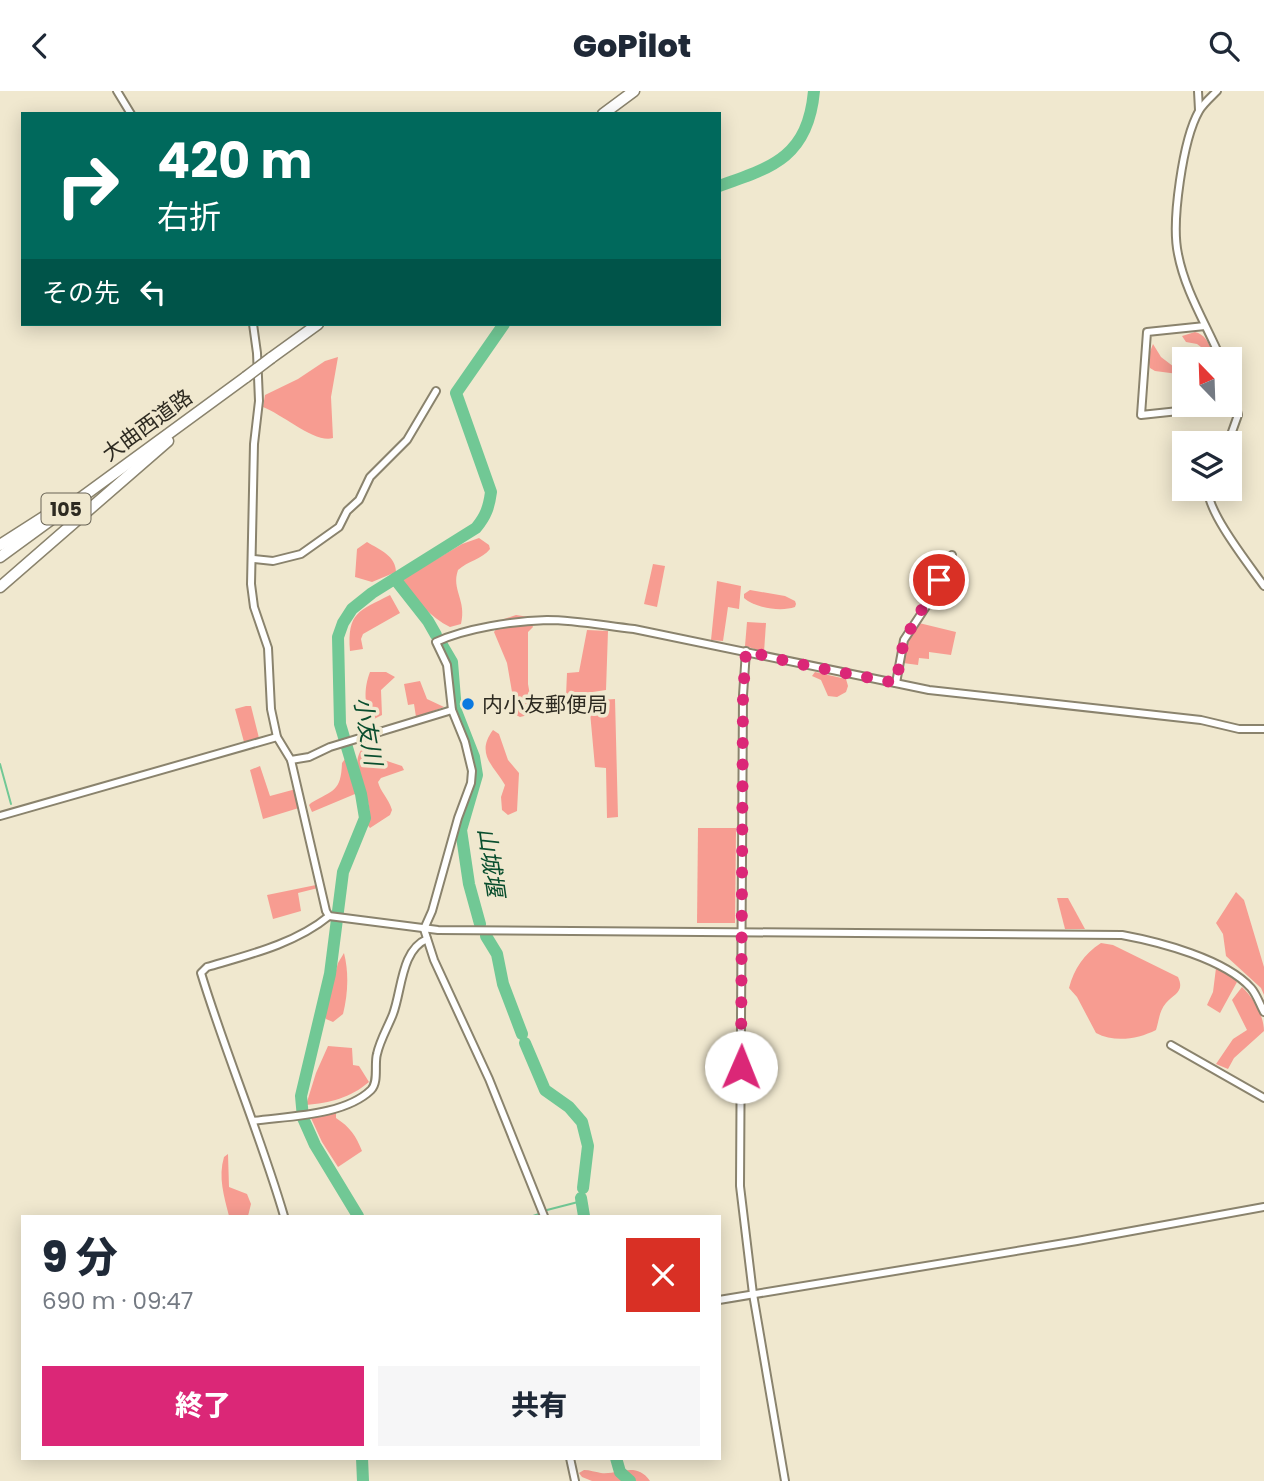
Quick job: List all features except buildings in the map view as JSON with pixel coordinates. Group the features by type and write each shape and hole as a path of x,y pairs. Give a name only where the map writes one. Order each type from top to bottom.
{"highway":[{"path":"606,112 634,91"},
{"name":"大曲西道路","path":"0,557 315,326"},
{"path":"0,587 221,395"},
{"path":"0,545 131,461"}],"street":[{"path":"117,91 130,112"},
{"path":"1198,91 1199,110 1184,161 1176,237 1185,279 1215,347"},
{"path":"1199,110 1217,91"},
{"path":"253,326 259,401 254,444 251,584 254,607 268,648 271,709 277,737 291,760 329,916"},
{"path":"1172,412 1141,415 1147,332 1205,326"},
{"path":"253,559 273,561 301,554 339,527 347,511 359,500 370,477 407,440 436,391"},
{"path":"1211,501 1222,524 1264,586"},
{"path":"896,683 904,640 927,605 951,555"},
{"path":"544,1215 489,1079 434,960 424,929 471,783 471,760 452,710 447,665 436,642 453,634 478,629 547,620 634,629 929,690 1201,720 1239,729 1264,729"},
{"path":"746,651 743,695 739,1164 741,1208 785,1481"},
{"path":"291,760 322,753 330,747 452,710"},
{"path":"0,816 277,737"},
{"path":"284,1215 201,973 207,967 266,949 318,925 329,916 424,929 1122,935 1143,939 1234,973 1253,989 1264,1012"},
{"path":"253,1121 323,1112 371,1090 377,1054 399,997 406,965 414,949 427,939"},
{"path":"1171,1045 1264,1098"},
{"path":"721,1300 1264,1207"},
{"path":"570,1460 575,1481"}],"shaded area":[{"path":"1195,332 1206,339 1211,347 1186,342 1182,336"},
{"path":"1153,344 1161,357 1172,365 1172,373 1150,368 1148,357"},
{"path":"338,357 331,397 333,438 326,439 308,433 263,407 265,395 298,379 325,361"},
{"path":"479,538 489,545 490,549 458,570 456,583 462,608 461,624 450,627 424,608 402,583 403,579 462,544"},
{"path":"367,542 390,558 396,572 372,582 355,577 357,549"},
{"path":"653,564 665,566 657,607 644,604"},
{"path":"717,581 741,586 739,609 728,607 723,641 711,640"},
{"path":"750,590 785,596 795,601 795,607 761,607 744,598 744,594"},
{"path":"390,595 400,613 363,634 363,649 350,651 351,628 357,614"},
{"path":"516,615 529,617 533,627 528,632 528,684 532,707 528,715 520,717 516,715 507,663 494,632 504,619"},
{"path":"747,622 766,623 764,652 745,646"},
{"path":"919,623 956,632 951,655 929,652 929,659 919,658 918,665 903,663 909,639"},
{"path":"587,630 608,631 606,690 566,696 567,673 579,672"},
{"path":"370,672 386,672 395,677 381,690 382,715 374,719 368,709 366,697"},
{"path":"815,672 846,679 846,692 837,697 828,696 821,680 812,676"},
{"path":"420,681 427,699 444,707 416,717 414,704 408,705 404,684"},
{"path":"615,699 618,817 607,818 606,768 595,767 590,712 600,710 601,700"},
{"path":"251,706 259,738 244,742 235,709"},
{"path":"493,730 499,734 508,760 519,773 517,811 508,815 502,810 501,797 505,785 486,753 488,738"},
{"path":"372,746 381,759 402,766 404,770 381,778 378,782 392,810 390,815 370,828 366,823 369,806 357,769 357,759 361,750"},
{"path":"345,759 355,781 355,794 312,812 309,805 338,785"},
{"path":"260,766 270,796 296,789 302,807 263,819 250,770"},
{"path":"698,828 736,828 735,923 697,923"},
{"path":"316,885 318,888 298,893 301,911 273,919 267,895"},
{"path":"1236,892 1244,900 1264,967 1264,995 1261,988 1226,956 1223,934 1216,923"},
{"path":"1057,898 1068,898 1085,929 1065,929"},
{"path":"1101,943 1113,945 1178,977 1178,992 1164,1006 1156,1030 1126,1039 1096,1033 1077,997 1069,988 1080,963"},
{"path":"344,953 346,999 343,1014 333,1022 326,1019 324,1014 338,963"},
{"path":"1216,968 1237,982 1220,1013 1207,1005 1213,992"},
{"path":"1242,987 1257,1007 1264,1031 1234,1058 1228,1069 1216,1064 1233,1039 1247,1030 1232,1000"},
{"path":"328,1046 352,1048 353,1065 359,1066 369,1082 339,1099 306,1105 316,1073"},
{"path":"336,1112 336,1118 352,1132 362,1151 338,1167 311,1118"},
{"path":"228,1154 229,1187 247,1194 251,1204 248,1215 229,1215 222,1179 224,1157"},
{"path":"584,1470 608,1473 633,1470 645,1475 650,1481 592,1481 579,1473"}],"waterway":[{"name":"小友川","path":"721,185 772,165 796,145 804,131 814,91"},
{"name":"小友川","path":"357,1215 315,1145 303,1118 301,1096 330,974 343,872 365,818 361,794 340,724 338,637 352,609 372,593 476,528 485,515 491,492 456,393 503,326"},
{"name":"山城堰","path":"395,579 436,635"},
{"name":"山城堰","path":"442,645 452,662 456,711 474,757 477,775 461,830 469,884 480,924"},
{"path":"0,764 11,804"},
{"name":"山城堰","path":"486,936 497,954 503,984 522,1034"},
{"name":"山城堰","path":"525,1043 545,1090 569,1107 582,1122 588,1146 583,1188"},
{"name":"山城堰","path":"581,1198 584,1215"},
{"path":"547,1210 582,1201"},
{"name":"小友川","path":"362,1460 363,1481"},
{"name":"山城堰","path":"617,1460 620,1472 630,1481"}],"place":[{"name":"内小友郵便局","path":"468,704"}],"route":[{"path":"741,1067 743,695 746,651 896,683 904,640 927,605 939,580"}]}
